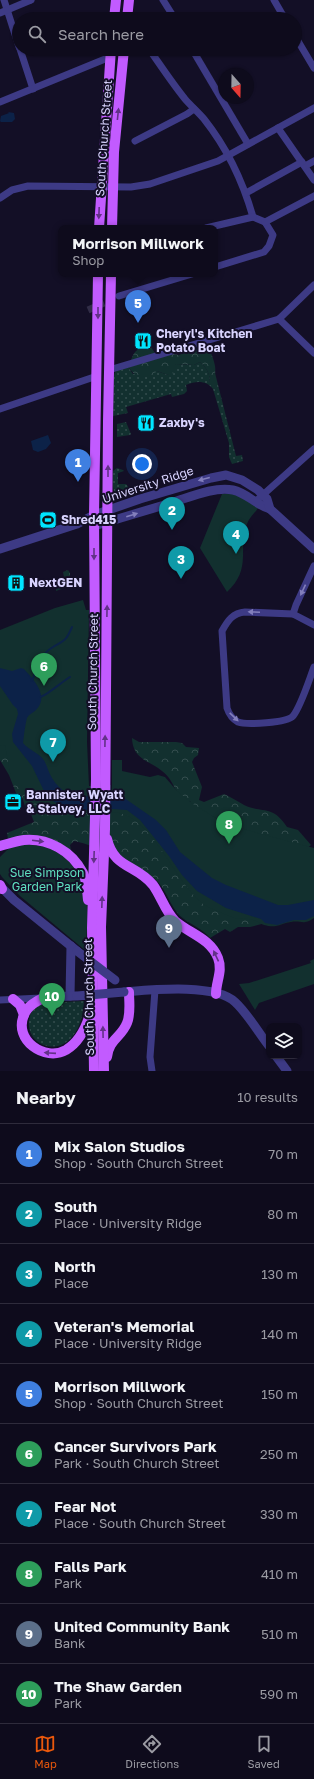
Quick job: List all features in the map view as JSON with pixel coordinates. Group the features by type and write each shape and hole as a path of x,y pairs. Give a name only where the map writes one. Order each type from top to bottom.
{"main road":[{"path":"115,12 116,0"},
{"path":"129,0 129,12"},
{"name":"South Church Street","path":"99,225 110,56"},
{"name":"South Church Street","path":"112,225 114,152 123,56"},
{"name":"South Church Street","path":"94,1071 92,928 100,818 94,526 98,277"},
{"name":"South Church Street","path":"100,779 108,510 111,277"},
{"name":"South Church Street","path":"100,818 105,829 102,927 105,1071"},
{"path":"105,829 109,847 116,859 149,881 174,919 203,939 214,950 220,970 216,984 216,994"},
{"path":"1,846 24,840 37,840 56,846 70,857 78,865 85,880 92,928"},
{"path":"105,1071 108,1047 125,1028 128,1021 126,992"},
{"path":"24,1015 35,1002 45,997"},
{"path":"13,999 20,1005 24,1015 23,1030 29,1043 43,1052 52,1054 66,1050 73,1044 87,1026 92,1009"}],"street":[{"path":"4,0 4,12 12,31"},
{"path":"4,12 31,0"},
{"path":"164,0 170,12"},
{"path":"274,0 281,12"},
{"path":"302,48 314,68"},
{"path":"22,56 33,89"},
{"path":"0,102 33,89 104,56"},
{"path":"154,56 167,75 203,118 228,156 246,193 253,218"},
{"path":"196,56 248,144"},
{"path":"0,198 12,190 28,186 131,186 150,184 208,165 228,156 314,108"},
{"path":"135,141 194,109"},
{"path":"278,128 314,180"},
{"path":"246,193 303,164 314,161"},
{"path":"266,222 314,196"},
{"path":"218,225 253,218 266,222 273,235 272,241 264,252 218,266"},
{"path":"119,296 182,277"},
{"path":"109,370 279,319 314,285"},
{"path":"279,319 314,353"},
{"path":"0,409 97,376"},
{"path":"255,502 314,449"},
{"name":"University Ridge","path":"0,549 77,524 94,515 140,499 210,478 226,475 251,485 267,499 270,509"},
{"path":"203,493 217,483 233,477"},
{"name":"University Ridge","path":"94,526 203,493 233,490 242,493 260,506 270,509 314,550"},
{"path":"293,614 314,566"},
{"path":"314,624 293,614 238,612 227,622 222,631 227,708 230,715 240,723 280,722 287,720 292,716 296,709 314,667"},
{"path":"1,887 74,949 115,980 126,992"},
{"path":"74,949 74,996"},
{"path":"152,1071 150,1057 155,990"},
{"path":"0,1000 155,990 185,990 216,994 225,996 235,1001 266,1042"},
{"path":"278,1059 287,1071"}],"green space":[{"path":"207,344 215,366 216,383 214,385 210,383 208,371 200,362 194,365 176,364 173,373 168,375 157,371 151,377 137,377 128,367 135,352 141,348 151,347 158,358 173,354 179,355"},
{"path":"200,362 208,371 210,383 215,373 236,456 242,455 243,461 232,464 229,457 229,443 213,389 207,384 197,382 186,385 187,391 184,394 172,397 171,394 126,407 128,413 113,416 115,372 128,367 133,374 157,371 168,375 176,364 194,365"},
{"path":"126,422 131,434 117,437 117,424"},
{"path":"117,468 124,471 118,473 118,484 126,484 133,493 123,498 116,494 113,487 113,471"},
{"path":"236,493 258,508 248,522 244,533 243,558 240,575 227,592 200,548 222,494"},
{"path":"68,570 70,573 70,586 56,591 56,589 60,587 58,582 53,582 64,577 63,572"},
{"path":"83,600 86,610 89,610 87,742 89,786 111,785 112,812 77,807 77,817 67,816 34,799 10,773 5,745 0,746 0,630 55,608"},
{"path":"0,686 89,808 127,810 265,923 250,927 238,927 230,932 225,929 210,938 203,931 180,916 158,882 142,869 119,857 74,841 70,845 71,850 8,839 7,833 34,822 31,814 28,815 22,797 18,798 9,775 0,760"},
{"path":"132,738 139,742 176,742 182,743 186,747 199,748 198,755 192,762 202,787 199,800 204,802 224,794 251,808 272,812 277,815 287,827 298,830 311,845 305,850 302,863 187,803 191,802 180,796 166,775 157,767 142,759 135,751"},
{"path":"112,760 122,760 122,771 150,777 158,775 165,777 177,791 193,804 221,821 247,830 314,848 314,918 304,922 268,926 251,919 231,917 210,908 198,899 186,886 153,838 141,825 127,816 112,812"},
{"name":"Sue Simpson Garden Park","path":"21,845 34,845 46,848 56,852 72,865 83,886 87,904 86,951 20,896 0,874 0,857 9,848"},
{"path":"314,959 314,984 259,1003 255,1010 239,984 249,983 311,963 310,961"},
{"path":"84,1001 80,1023 72,1037 61,1045 50,1046 39,1043 32,1035 29,1024 32,1011 43,1003"}],"water":[{"path":"8,112 14,113 15,119 12,122 1,122 1,116 9,113"},
{"path":"48,435 51,443 46,449 38,452 33,450 31,441"},
{"path":"0,668 12,671 21,668 24,669 39,688 41,694 40,705 27,718 23,743 43,759 51,776 58,786 65,792 81,796 117,793 156,820 166,830 180,852 212,878 278,905 288,905 314,900 314,916 306,920 294,920 277,925 265,923 261,919 226,908 197,891 182,875 140,820 127,810 99,808 80,811 69,810 51,800 44,791 32,766 13,742 12,734 18,714 17,709 0,686"}],"waterway":[{"path":"31,681 37,665 45,653 65,640 72,627"},
{"path":"40,697 70,677"}],"tunnel":[{"path":"88,310 113,299"}],"place":[{"name":"Morrison Millwork","path":"138,323"},
{"name":"Cheryl's Kitchen Potato Boat","path":"143,341"},
{"name":"Zaxby's","path":"146,423"},
{"name":"Mix Salon Studios","path":"78,482"},
{"name":"Shred415","path":"48,520"},
{"name":"South","path":"172,530"},
{"name":"Veteran's Memorial","path":"236,554"},
{"name":"North","path":"181,579"},
{"name":"NextGEN","path":"16,583"},
{"name":"Cancer Survivors Park","path":"44,686"},
{"name":"Fear Not","path":"53,762"},
{"name":"Bannister, Wyatt & Stalvey, LLC","path":"13,802"},
{"name":"Falls Park","path":"229,844"},
{"name":"United Community Bank","path":"169,948"},
{"name":"The Shaw Garden","path":"52,1016"}]}
